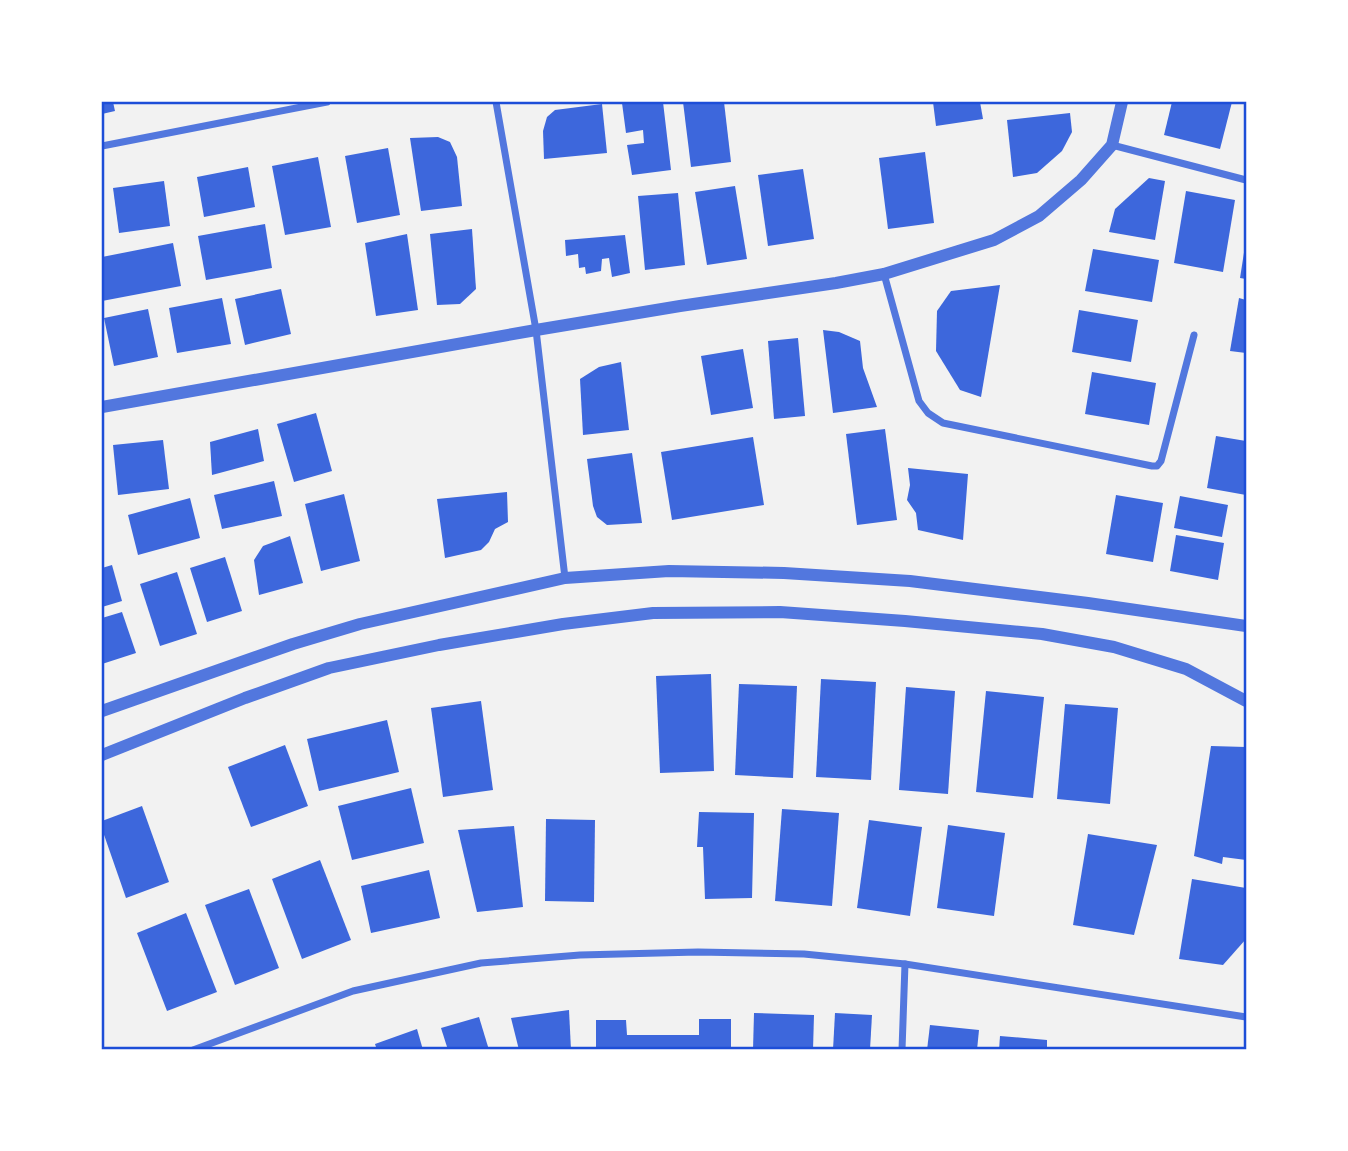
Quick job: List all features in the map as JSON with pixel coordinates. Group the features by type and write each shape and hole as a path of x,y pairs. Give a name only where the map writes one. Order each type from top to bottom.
{"street":[{"path":"102,146 327,102"},
{"path":"496,102 536,330 565,578"},
{"path":"102,407 536,330 836,284 884,274 994,240 1038,216 1081,180 1112,145 1122,102"},
{"path":"1112,145 1247,180"},
{"path":"884,274 919,401 928,413 943,423 1152,466 1157,466 1161,461 1194,335"},
{"path":"102,711 293,643 360,624 565,578 669,571 784,573 910,581 1247,626"},
{"path":"102,755 329,668 439,645 563,624 653,613 780,612 1042,634 1114,647 1186,669 1247,701"},
{"path":"193,1049 353,991 481,963 580,955 698,952 804,954 905,964 1247,1017"},
{"path":"902,1049 905,964"}],"building":[{"path":"102,102 113,102 115,111 102,114"},
{"path":"663,102 671,170 632,175 627,145 644,143 643,130 626,133 622,103"},
{"path":"683,102 724,102 731,162 691,167"},
{"path":"933,102 980,102 983,119 936,126"},
{"path":"1172,102 1232,102 1220,149 1164,135"},
{"path":"602,104 607,153 544,159 543,131 547,117 555,110"},
{"path":"1070,113 1072,132 1062,151 1037,173 1013,177 1007,120"},
{"path":"438,137 450,142 457,157 462,206 421,211 410,138"},
{"path":"388,148 400,215 357,223 345,156"},
{"path":"925,152 934,223 888,229 879,158"},
{"path":"318,157 331,227 285,235 272,166"},
{"path":"248,167 255,207 204,217 197,177"},
{"path":"803,169 814,239 768,246 758,175"},
{"path":"1149,178 1165,181 1155,240 1109,232 1115,209"},
{"path":"164,181 170,226 119,233 113,188"},
{"path":"735,186 747,259 707,265 695,192"},
{"path":"1186,191 1235,200 1223,272 1174,263"},
{"path":"678,193 685,265 645,270 638,196"},
{"path":"265,224 272,268 206,280 198,236"},
{"path":"472,229 476,289 460,304 437,305 430,234"},
{"path":"407,234 418,310 376,316 365,243"},
{"path":"625,235 630,273 612,277 609,258 602,259 601,271 586,274 585,267 579,268 578,254 566,256 565,240"},
{"path":"173,243 181,286 102,301 102,257"},
{"path":"1246,246 1246,279 1240,278"},
{"path":"1093,249 1159,260 1152,302 1085,291"},
{"path":"1000,285 981,397 960,390 936,351 937,311 951,291"},
{"path":"281,289 291,334 245,345 235,299"},
{"path":"222,298 231,344 177,353 169,308"},
{"path":"1239,298 1246,300 1246,353 1230,351"},
{"path":"148,309 158,357 114,366 104,318"},
{"path":"1079,310 1138,320 1131,362 1072,352"},
{"path":"823,330 839,332 860,341 863,368 877,407 833,413"},
{"path":"798,338 805,416 774,419 768,341"},
{"path":"743,349 753,408 711,415 701,356"},
{"path":"621,362 629,430 583,435 580,379 599,367"},
{"path":"1092,372 1156,383 1149,425 1085,414"},
{"path":"316,413 332,471 294,482 277,424"},
{"path":"258,429 264,461 212,475 210,442"},
{"path":"885,429 897,520 857,525 846,434"},
{"path":"1216,436 1246,441 1246,495 1207,488"},
{"path":"753,437 764,505 672,520 661,452"},
{"path":"163,440 169,489 118,495 113,445"},
{"path":"632,453 642,523 607,525 597,517 593,506 587,459"},
{"path":"908,468 968,474 963,540 918,530 916,513 907,500 910,485"},
{"path":"274,481 282,516 222,529 214,495"},
{"path":"507,492 508,522 495,529 489,542 481,550 445,558 437,499"},
{"path":"344,494 360,561 321,571 305,504"},
{"path":"1116,495 1163,503 1153,562 1106,554"},
{"path":"1180,496 1228,505 1222,537 1174,528"},
{"path":"190,498 200,538 138,555 128,515"},
{"path":"1176,535 1224,543 1218,580 1170,571"},
{"path":"290,536 303,583 259,595 254,560 263,546"},
{"path":"225,557 242,611 207,622 190,568"},
{"path":"112,565 122,601 102,607 102,568"},
{"path":"177,572 197,634 160,646 140,584"},
{"path":"122,612 136,653 102,664 102,618"},
{"path":"711,674 714,771 660,773 656,676"},
{"path":"821,679 876,682 871,780 816,777"},
{"path":"739,684 797,686 793,778 735,775"},
{"path":"906,687 955,691 948,794 899,790"},
{"path":"986,691 1044,697 1033,798 976,792"},
{"path":"481,701 493,790 443,797 431,708"},
{"path":"1065,704 1118,708 1110,804 1057,799"},
{"path":"387,720 399,772 319,791 307,739"},
{"path":"285,745 308,806 251,827 228,767"},
{"path":"1211,746 1246,747 1246,860 1223,857 1222,864 1194,856"},
{"path":"411,788 424,843 352,860 338,806"},
{"path":"142,806 169,882 126,898 102,829 102,821"},
{"path":"782,809 839,813 832,906 775,901"},
{"path":"699,812 754,813 752,898 705,899 703,847 697,847"},
{"path":"546,819 595,820 594,902 545,901"},
{"path":"869,820 922,827 910,916 857,908"},
{"path":"948,825 1005,833 994,916 937,908"},
{"path":"514,826 523,907 477,912 458,830"},
{"path":"1088,834 1157,845 1134,935 1073,925"},
{"path":"320,860 351,940 302,959 272,879"},
{"path":"429,870 440,918 371,933 361,886"},
{"path":"1192,879 1246,888 1246,939 1223,965 1179,959"},
{"path":"249,889 279,968 235,985 205,905"},
{"path":"186,913 217,992 167,1011 137,933"},
{"path":"569,1010 571,1050 519,1050 511,1018"},
{"path":"754,1013 814,1015 813,1050 753,1050"},
{"path":"835,1013 872,1015 870,1050 833,1050"},
{"path":"479,1017 489,1050 448,1050 441,1028"},
{"path":"699,1019 731,1019 731,1050 596,1050 596,1020 626,1020 627,1035 699,1035"},
{"path":"930,1025 979,1030 977,1050 927,1050"},
{"path":"417,1029 423,1050 377,1050 375,1044"},
{"path":"1000,1036 1047,1040 1047,1050 999,1050"}]}
